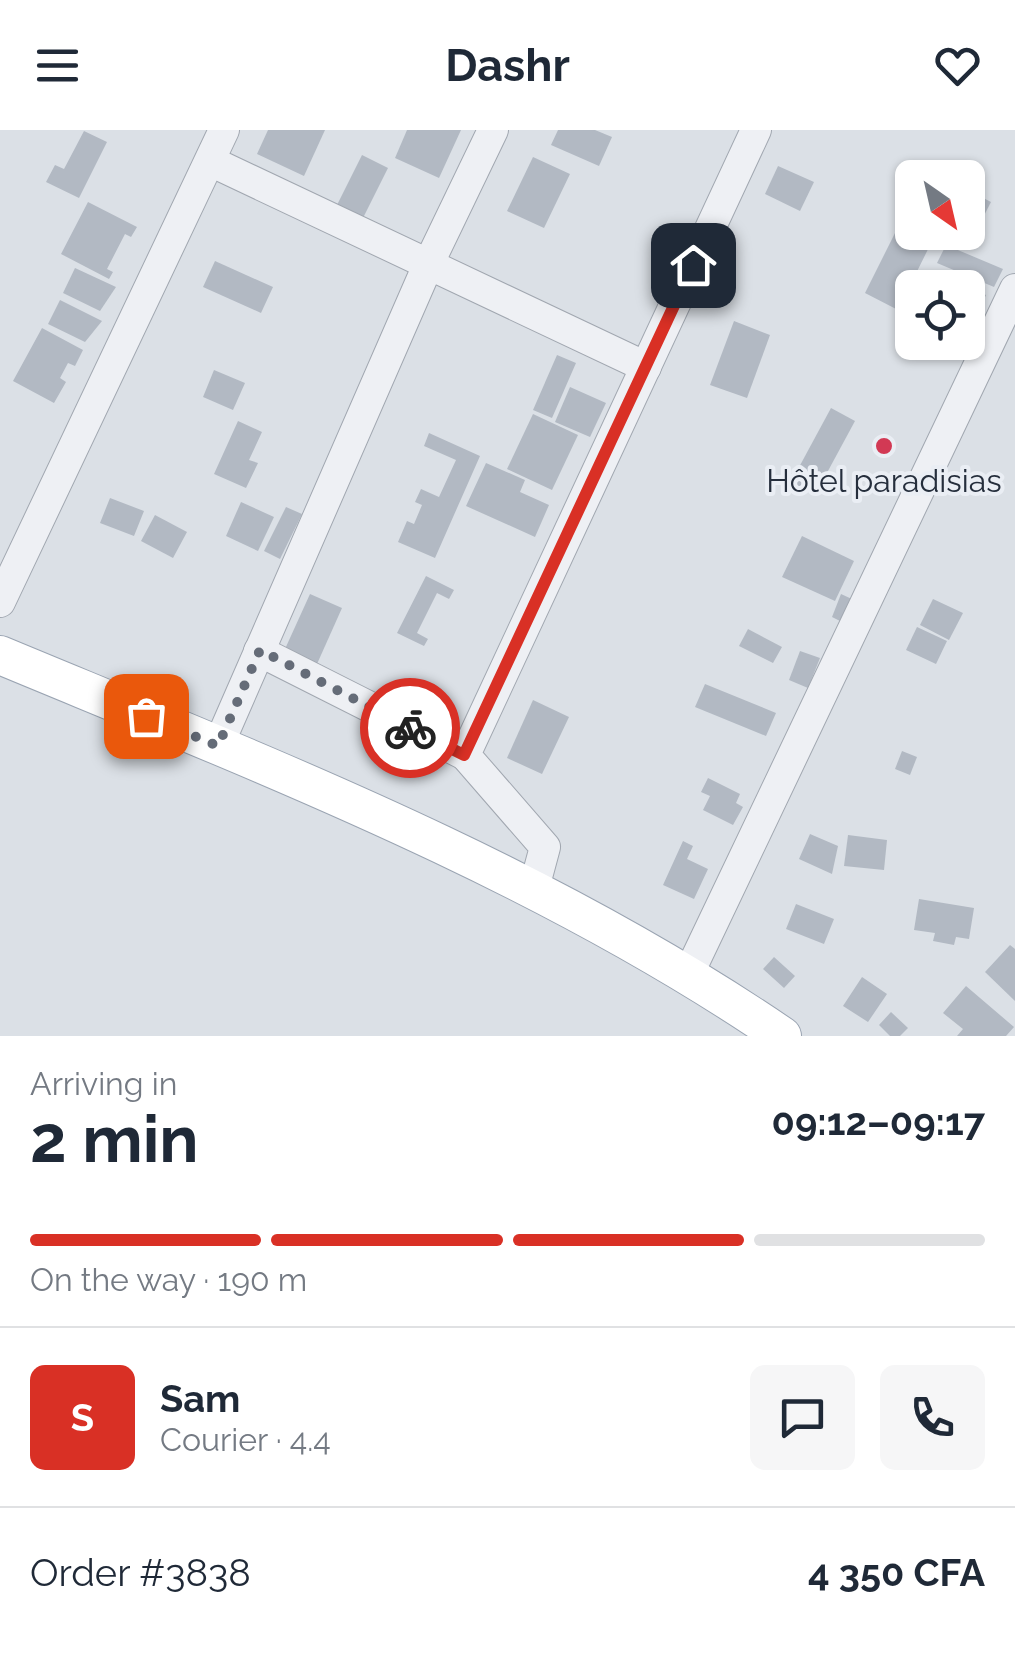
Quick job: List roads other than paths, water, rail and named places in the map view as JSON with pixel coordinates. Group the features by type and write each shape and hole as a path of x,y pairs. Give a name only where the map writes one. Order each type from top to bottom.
{"main road":[{"path":"0,655 218,746 534,888 689,973 782,1036"}],"street":[{"path":"0,602 224,130"},
{"path":"218,746 428,265 493,130"},
{"path":"464,755 756,130"},
{"path":"210,161 646,367"},
{"path":"689,973 1015,289"},
{"path":"260,650 464,755 545,848 534,888"}],"place":[{"name":"Hôtel paradisias","path":"884,446"}]}
